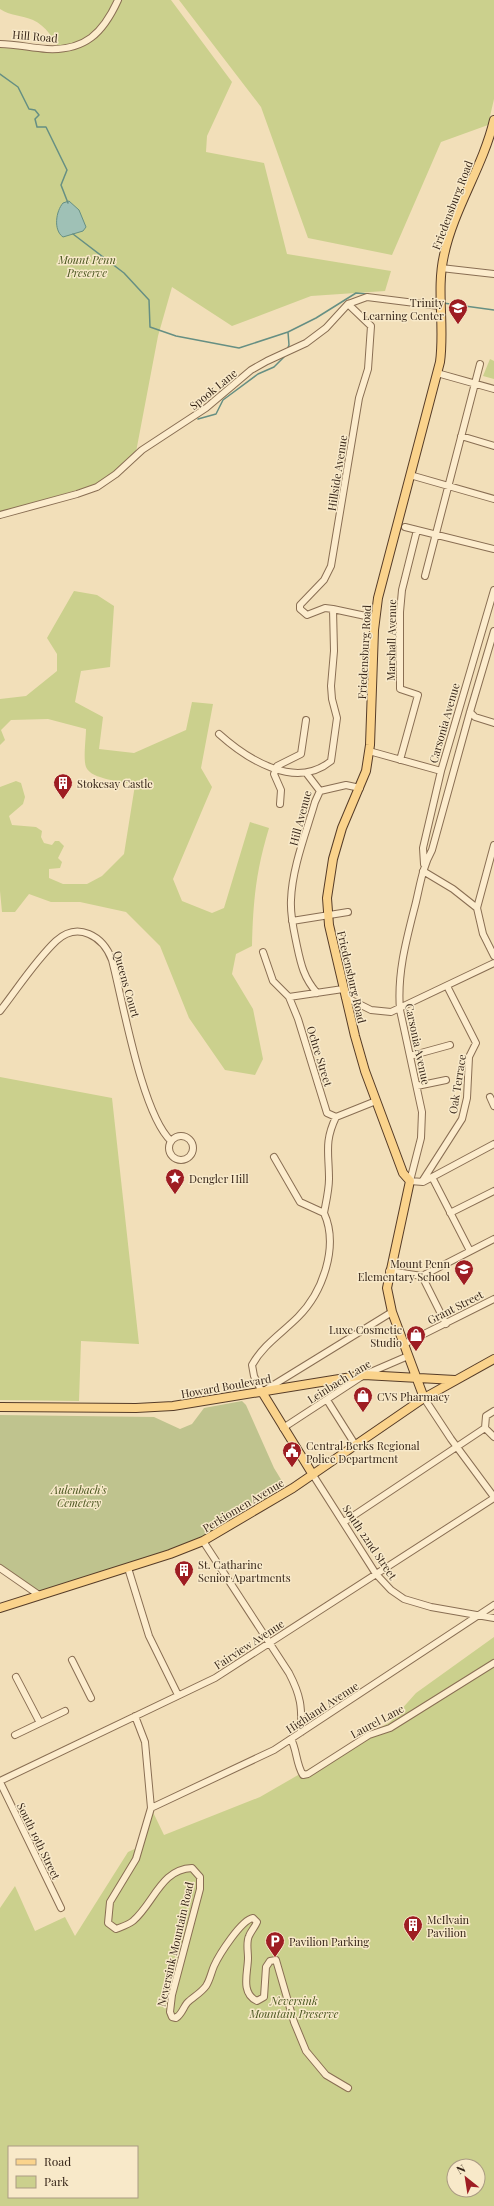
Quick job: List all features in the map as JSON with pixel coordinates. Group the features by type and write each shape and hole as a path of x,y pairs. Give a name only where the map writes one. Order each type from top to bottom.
{"main road":[{"name":"Friedensburg Road","path":"410,1181 404,1173 362,1062 344,993 328,916 328,887 333,860 342,828 366,771 372,732 375,618 378,598 437,373 441,352 439,306 441,268 448,241 485,152 494,120"},
{"path":"410,1181 386,1288 392,1312 424,1398"},
{"name":"Perkiomen Avenue","path":"0,1608 128,1568 203,1541 261,1509 356,1446 424,1398 494,1359"},
{"name":"Howard Boulevard","path":"0,1407 152,1408 200,1402 364,1375 455,1380"},
{"path":"262,1392 313,1475"}],"street":[{"name":"Hill Road","path":"0,44 52,49 80,44 92,38 102,28 118,0"},
{"path":"441,268 494,274"},
{"name":"Spook Lane","path":"0,516 97,487 116,474 142,450 201,412 251,370 267,360 313,339 348,304 367,297 439,306"},
{"name":"Hillside Avenue","path":"333,609 325,608 307,616 300,608 300,605 324,580 331,566 359,398 368,369 371,326 348,304"},
{"path":"425,576 480,364"},
{"path":"437,373 494,389"},
{"path":"461,436 494,446"},
{"path":"410,475 494,499"},
{"path":"405,527 494,549"},
{"name":"Marshall Avenue","path":"400,760 418,695 400,689 399,628 402,590 417,530"},
{"name":"Carsonia Avenue","path":"424,868 423,848 441,771 494,590"},
{"path":"333,609 375,618"},
{"name":"Hill Avenue","path":"317,993 308,982 302,970 292,921 291,898 293,880 315,802 320,791 307,774 325,766 333,757 337,718 332,699 331,686 334,651 333,609"},
{"name":"Carsonia Avenue","path":"410,1181 422,1130 422,1112 400,1010 400,970 424,868 432,850 494,631"},
{"path":"470,712 475,717 494,722"},
{"path":"280,804 282,795 274,774 277,766 301,754 306,720"},
{"path":"219,734 245,753 276,770 294,774 307,774"},
{"path":"369,751 441,771"},
{"path":"320,791 346,785 360,788"},
{"path":"494,845 477,908 483,934 494,956"},
{"path":"424,868 477,908"},
{"path":"292,921 348,912"},
{"name":"Queens Court","path":"0,1011 56,941 73,933 90,934 97,937 104,944 112,960 140,1076 162,1130 171,1141"},
{"path":"263,952 273,981 289,997 317,993 344,993 371,1010 391,1012 400,1010 494,963"},
{"name":"Oak Terrace","path":"423,1182 462,1119 467,1098 469,1057 476,1043 447,986"},
{"name":"Ochre Street","path":"289,997 298,1019 327,1113 336,1117"},
{"path":"410,1056 450,1045"},
{"path":"417,1086 446,1080"},
{"path":"490,1097 494,1106"},
{"path":"376,1101 336,1117 331,1127 326,1149 329,1182 324,1213 331,1232 324,1274 307,1308 260,1352 252,1365 254,1376 262,1392 392,1312"},
{"path":"410,1181 423,1182 494,1144"},
{"path":"274,1157 300,1202 324,1213"},
{"path":"432,1177 470,1251"},
{"path":"450,1213 494,1190"},
{"path":"389,1271 422,1276 494,1239"},
{"path":"422,1276 446,1324"},
{"name":"Grant Street","path":"404,1344 494,1299"},
{"name":"Leinbach Lane","path":"283,1428 364,1375 408,1356"},
{"path":"424,1398 456,1447 494,1497"},
{"path":"327,1400 356,1446"},
{"path":"494,1411 486,1416 485,1428 494,1437"},
{"path":"344,1522 485,1428"},
{"name":"South 22nd Street","path":"313,1475 376,1574 391,1590 404,1599 431,1607 481,1614 494,1618"},
{"name":"Fairview Avenue","path":"0,1781 215,1678 494,1497"},
{"path":"203,1541 299,1692 302,1708 300,1732"},
{"path":"0,1568 40,1595"},
{"path":"128,1568 149,1636 178,1695"},
{"name":"Highland Avenue","path":"151,1808 274,1750 494,1605"},
{"path":"72,1660 90,1698"},
{"name":"Laurel Lane","path":"291,1739 297,1751 300,1771 303,1775 308,1774 370,1735 390,1728 494,1663"},
{"path":"16,1677 40,1723"},
{"path":"15,1735 65,1711"},
{"path":"135,1716 145,1742 151,1808"},
{"name":"South 19th Street","path":"0,1781 60,1908"},
{"name":"Neversink Mountain Road","path":"151,1808 136,1859 110,1902 108,1922 116,1929 129,1924 168,1877 178,1870 192,1868 200,1877 200,1889 172,1995 170,2012 172,2017 176,2018 180,2016 187,2004 202,1991 210,1980 211,1972 222,1950 245,1923 253,1918 256,1922 248,1936 247,1943 247,1969 245,1979 248,1992 257,2001 264,1997 266,1967 270,1961 276,1960 302,2045 326,2074 348,2088"}],"green space":[{"name":"Mount Penn Preserve","path":"0,0 171,0 232,82 207,136 206,152 264,163 287,254 391,271 385,291 311,296 232,326 172,287 158,336 136,452 113,473 95,485 0,512 0,48 60,50 46,29 33,20 8,13 0,9"},
{"path":"179,0 494,0 494,99 488,125 441,142 392,255 308,238 261,107"},
{"path":"490,359 494,361 494,379 483,376"},
{"path":"74,591 97,595 114,606 110,667 81,671 75,702 103,717 99,749 134,753 186,730 192,702 213,704 201,768 212,787 173,879 182,901 212,913 224,908 250,822 269,828 258,872 253,915 252,946 236,954 232,974 253,1009 263,1059 255,1075 225,1070 189,1018 160,946 126,912 80,902 51,902 29,894 15,912 2,912 0,891 0,787 16,781 21,783 25,797 23,804 9,816 12,825 36,827 42,831 41,837 44,843 52,845 55,841 59,841 64,846 58,858 62,862 60,868 49,869 49,878 63,884 87,884 102,876 124,854 135,785 94,775 89,771 86,767 85,759 86,729 48,719 11,720 1,730 5,740 0,745 0,699 26,696 57,671 57,654 47,638"},
{"path":"0,1077 112,1098 139,1344 81,1341 79,1401 0,1400"},
{"name":"Aulenbach's Cemetery","path":"242,1401 246,1405 274,1468 285,1486 204,1536 172,1549 39,1591 0,1564 0,1415 154,1417 180,1429 192,1424 204,1408"},
{"name":"Neversink Mountain Preserve","path":"494,1637 494,2206 0,2206 0,1908 15,1886 35,1931 65,1917 75,1936 128,1852 141,1846 151,1808 164,1835 260,1797 390,1722 416,1693"}],"water":[{"path":"69,201 79,210 86,227 83,231 63,237 58,230 57,215 63,203"}],"waterway":[{"path":"0,74 18,87 29,109 35,110 39,115 35,119 37,127 46,127 67,170 61,185 68,203"},
{"path":"73,234 124,273 149,300 150,327 176,336 239,348 288,332"},
{"path":"287,350 289,345 288,332 316,318 356,293 368,294"},
{"path":"443,303 494,310"},
{"path":"198,419 216,414 223,400 258,374 274,367 284,357"}],"place":[{"name":"Trinity Learning Center","path":"458,325"},
{"name":"Stokesay Castle","path":"63,800"},
{"name":"Dengler Hill","path":"175,1195"},
{"name":"Mount Penn Elementary School","path":"464,1286"},
{"name":"Luxe Cosmetic Studio","path":"416,1352"},
{"name":"CVS Pharmacy","path":"363,1413"},
{"name":"Central Berks Regional Police Department","path":"292,1468"},
{"name":"St. Catharine Senior Apartments","path":"184,1587"},
{"name":"McIlvain Pavilion","path":"413,1942"},
{"name":"Pavilion Parking","path":"275,1958"}]}
